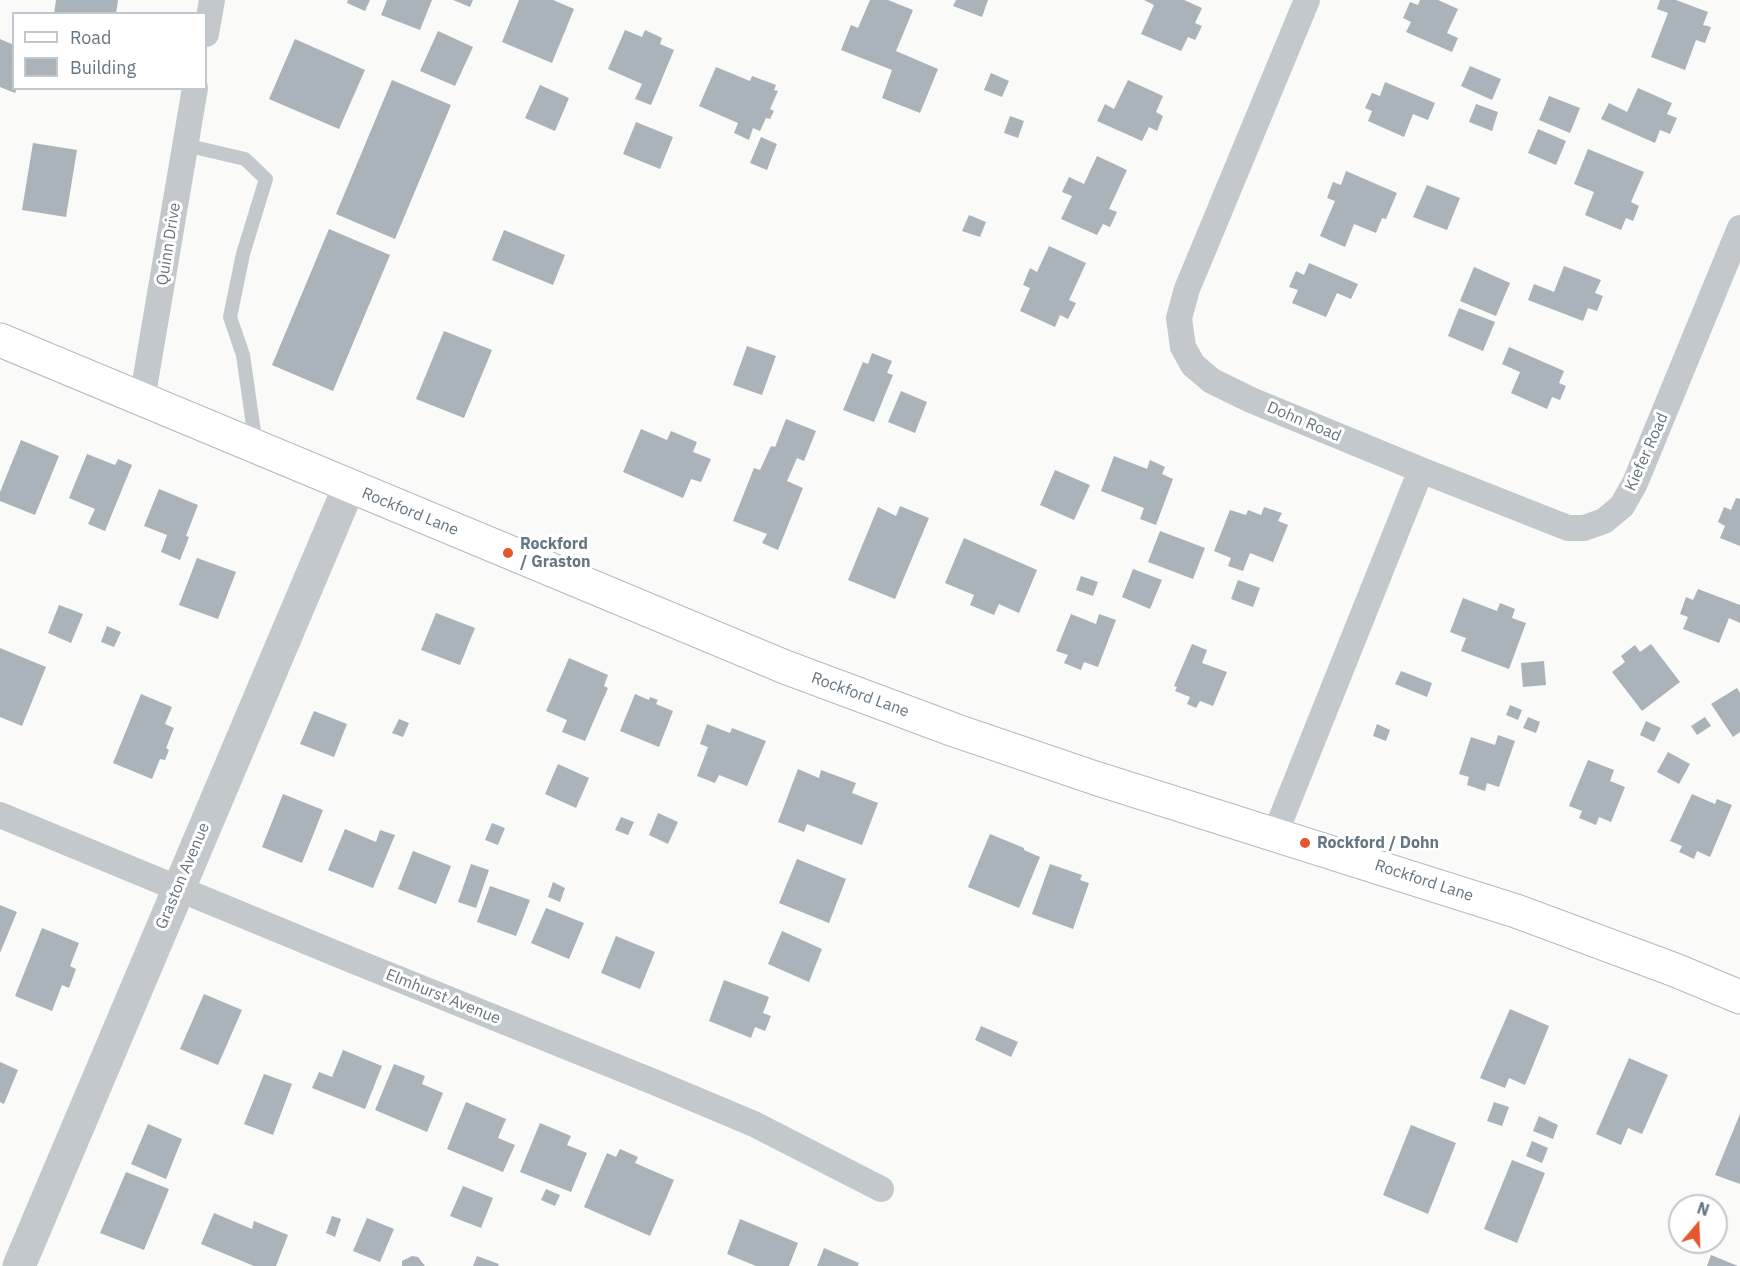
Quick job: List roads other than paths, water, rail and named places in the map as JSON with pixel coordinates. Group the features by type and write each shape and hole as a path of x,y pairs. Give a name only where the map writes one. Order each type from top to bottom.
{"main road":[{"name":"Rockford Lane","path":"0,340 785,667 954,730 1095,778 1516,911 1675,970 1740,997"}],"street":[{"path":"207,28 212,0"},
{"name":"Dohn Road","path":"1307,0 1187,289 1179,318 1183,347 1193,365 1212,381 1251,400 1421,470"},
{"name":"Quinn Drive","path":"142,400 195,90"},
{"name":"Kiefer Road","path":"1421,470 1568,528 1584,528 1604,521 1622,506 1635,483 1740,228"},
{"path":"1275,834 1421,470"},
{"name":"Graston Avenue","path":"19,1266 349,487"},
{"name":"Elmhurst Avenue","path":"0,815 754,1124 881,1189"}],"lane":[{"path":"185,145 245,159 266,179 243,254 230,318 243,355 256,448"}],"place":[{"name":"Rockford / Graston","path":"508,553"},
{"name":"Rockford / Dohn","path":"1305,843"}]}
